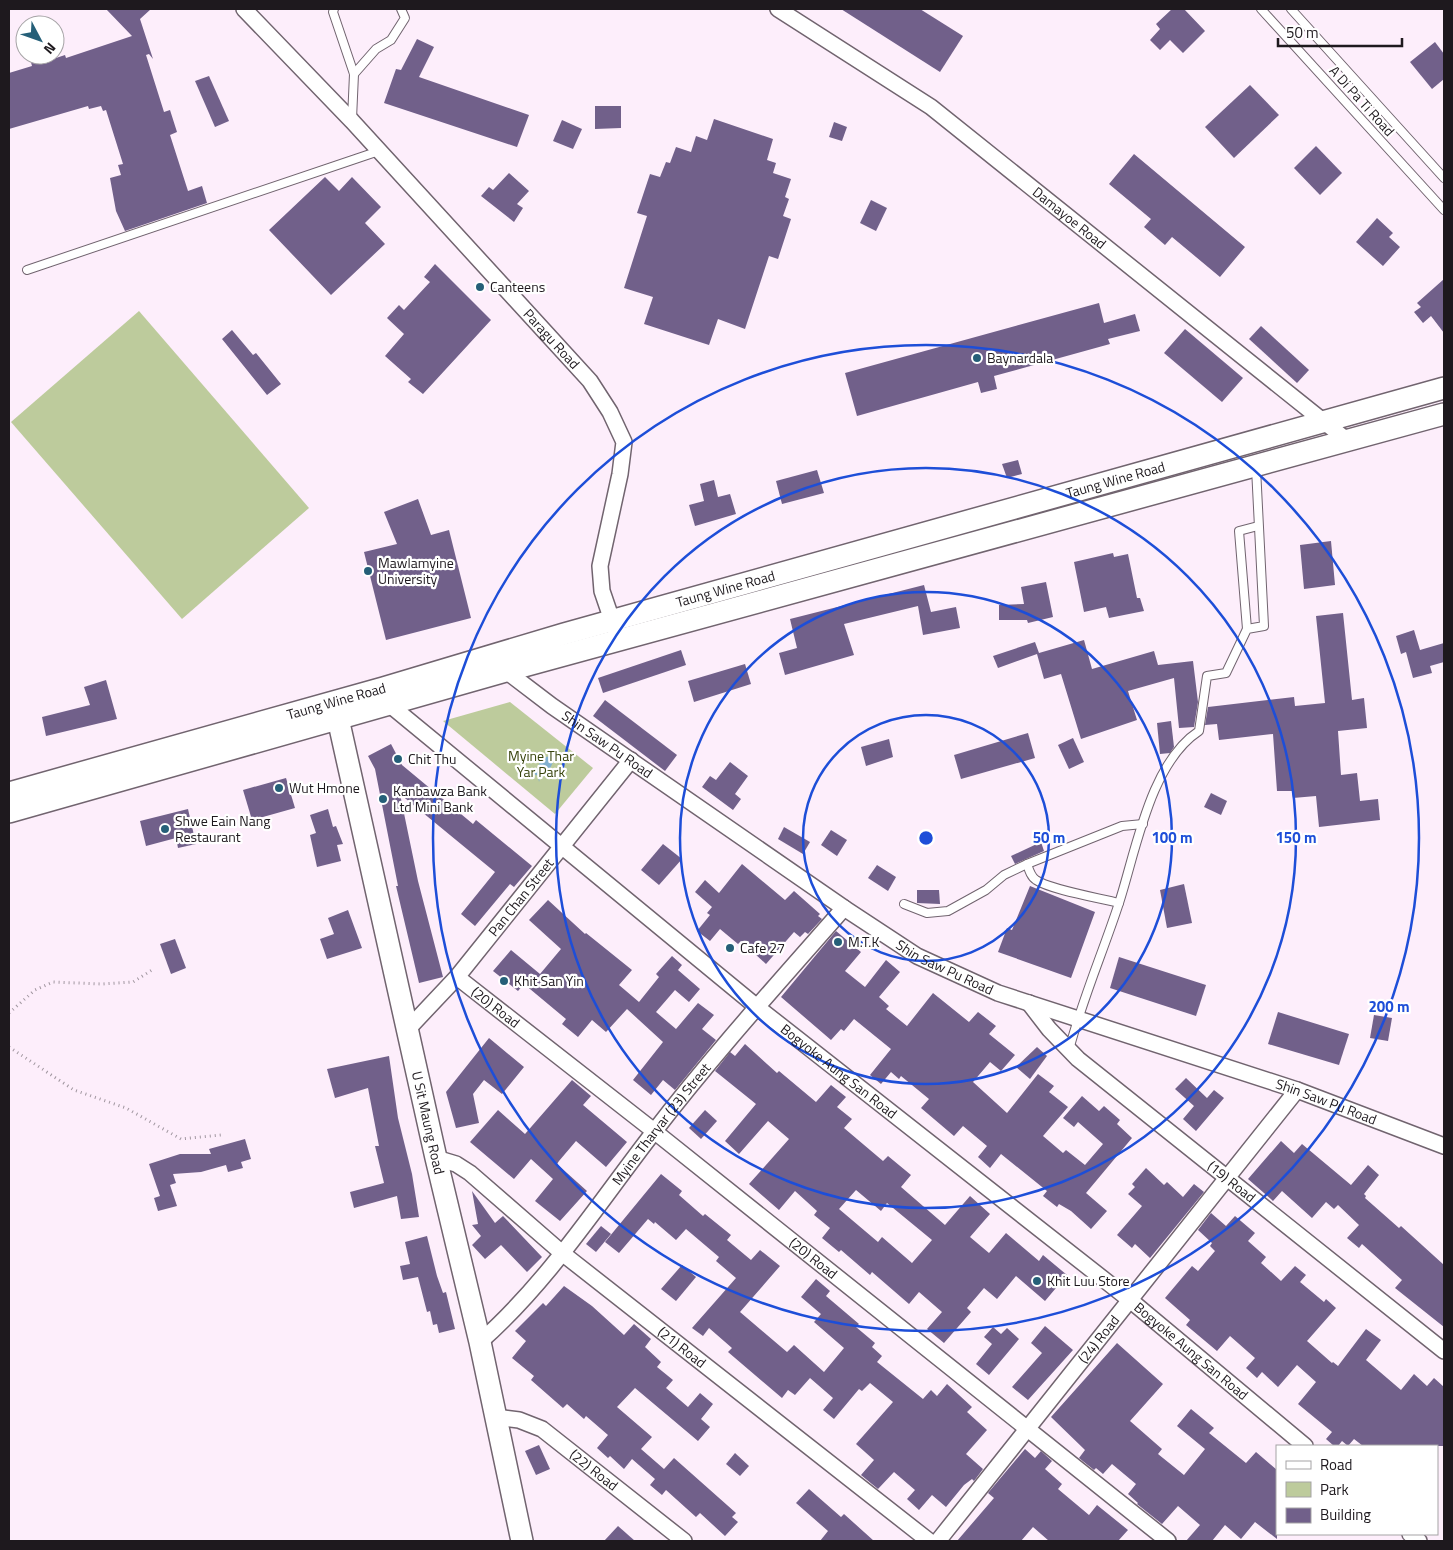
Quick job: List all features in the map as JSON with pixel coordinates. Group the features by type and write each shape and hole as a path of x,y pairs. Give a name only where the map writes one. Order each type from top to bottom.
{"main road":[{"name":"Taung Wine Road","path":"9,793 386,697 616,631 1045,499 1444,388"},
{"name":"Taung Wine Road","path":"386,697 506,671 616,631 1054,522 1444,414"},
{"path":"1045,499 1054,522"},
{"name":"Taung Wine Road","path":"9,812 336,710"},
{"name":"U Sit Maung Road","path":"336,710 436,1158 480,1342 522,1541"}],"street":[{"name":"Paragu Road","path":"244,9 380,151 590,381 610,412 624,442 620,474 600,566 602,590 616,631"},
{"name":"Damayoe Road","path":"778,9 931,107 1326,421 1348,441"},
{"name":"Shin Saw Pu Road","path":"506,671 552,706 844,908 918,956 998,993 1297,1090 1444,1146"},
{"name":"Bogyoke Aung San Road","path":"386,697 561,845 757,1006 1130,1300 1304,1445"},
{"name":"Pan Chan Street","path":"407,1030 456,977 631,760"},
{"name":"Myine Tharyar (23) Street","path":"480,1342 503,1322 562,1253 654,1131 757,1006 844,908"},
{"name":"(20) Road","path":"456,977 654,1131 1026,1430 1168,1541"},
{"name":"(19) Road","path":"1029,1003 1049,1029 1078,1059 1444,1351"},
{"name":"(24) Road","path":"938,1541 1297,1090"},
{"name":"(21) Road","path":"436,1158 456,1164 470,1173 562,1253 929,1541"},
{"name":"(22) Road","path":"495,1417 519,1420 542,1428 684,1541"}],"lane":[{"path":"334,9 354,74 352,121"},
{"path":"354,74 376,49 390,40 405,18 401,9"},
{"name":"A Di Pa Ti Road","path":"1260,9 1444,210"},
{"name":"A Di Pa Ti Road","path":"1291,9 1444,178"},
{"path":"27,270 380,151"},
{"path":"1247,629 1264,626 1256,466"},
{"path":"1070,1050 1077,1019 1119,903 1151,798 1164,773 1186,739 1199,731 1207,676 1226,673 1247,629 1239,531 1258,526"},
{"path":"904,904 927,913 948,911 986,890 1004,875 1027,864 1122,826 1143,824"},
{"path":"1027,864 1029,872 1036,880 1063,890 1119,903"}],"path":[{"path":"9,1013 14,1006 35,990 53,982 102,984 133,982 152,970"},
{"path":"9,1047 74,1090 126,1108 181,1139 221,1136"}],"green space":[{"path":"139,311 309,508 182,619 11,422"},
{"name":"Myine Thar Yar Park","path":"510,702 593,768 555,814 443,721"}],"water":[{"path":"550,756 553,762 549,771 541,774 539,782 538,776 530,772 537,769 542,758"}],"building":[{"path":"106,9 151,9 140,19 153,59 149,54 146,55 164,112 170,110 177,132 170,135 188,191 202,186 207,203 125,231 116,211 110,178 121,175 118,165 123,164 106,110 103,111 101,106 89,109 88,106 9,129 9,73 32,65 65,65 65,55 66,58 132,36"},
{"path":"841,9 920,9 963,36 940,72"},
{"path":"1172,9 1184,9 1205,31 1183,53 1170,40 1160,50 1150,40 1160,29 1156,24"},
{"path":"417,39 434,47 419,77 529,115 517,147 384,103 396,69 401,70"},
{"path":"1435,42 1444,54 1444,79 1432,89 1410,62"},
{"path":"209,76 229,121 215,127 195,81"},
{"path":"1250,85 1279,115 1234,158 1205,127"},
{"path":"595,106 621,106 621,128 595,129"},
{"path":"714,119 773,139 767,160 776,163 773,173 791,179 785,197 789,199 783,216 791,219 778,259 769,256 745,329 718,319 709,345 644,324 653,297 624,288 647,216 637,213 650,174 660,177 666,162 670,163 676,147 691,152 696,136 707,140"},
{"path":"562,120 582,129 573,149 553,141"},
{"path":"834,122 847,127 842,141 829,137"},
{"path":"1316,146 1342,173 1320,195 1294,168"},
{"path":"1134,154 1245,247 1220,277 1172,237 1165,245 1144,227 1151,219 1109,184"},
{"path":"509,173 529,191 517,204 523,208 514,222 481,196 489,187 493,190"},
{"path":"325,177 339,191 352,177 381,207 365,223 385,244 331,295 269,230"},
{"path":"871,200 887,208 876,231 860,223"},
{"path":"1377,218 1393,233 1389,237 1400,247 1383,266 1356,242"},
{"path":"435,264 491,320 423,394 408,382 411,379 385,356 404,334 387,318 399,305 404,310 430,282 424,277"},
{"path":"1444,279 1444,333 1431,316 1423,323 1414,312 1421,307 1417,303"},
{"name":"Baynardala","path":"1099,303 1104,323 1135,314 1140,331 1108,339 1110,344 994,376 997,389 981,393 978,382 857,416 845,373"},
{"path":"1261,326 1309,370 1297,383 1249,339"},
{"path":"1185,329 1243,378 1222,402 1164,353"},
{"path":"232,330 253,355 256,353 281,384 267,395 222,339"},
{"path":"1018,460 1022,474 1007,478 1002,464"},
{"path":"817,470 824,493 782,504 776,481"},
{"path":"714,480 718,497 730,494 736,514 695,526 689,505 704,501 700,484"},
{"path":"418,499 431,535 449,530 471,618 386,640 364,552 397,544 384,512"},
{"path":"1331,541 1335,585 1304,589 1300,545"},
{"path":"1113,553 1114,557 1128,554 1137,598 1140,598 1144,611 1109,618 1106,607 1084,612 1074,562"},
{"path":"1046,582 1053,617 1028,623 1027,620 999,620 999,605 1024,604 1021,587"},
{"path":"924,585 931,612 956,607 960,628 923,635 918,606 844,624 854,655 785,675 779,653 797,648 790,619"},
{"path":"1343,613 1352,700 1364,698 1367,728 1338,731 1341,775 1357,773 1360,801 1378,799 1380,820 1319,827 1316,796 1293,798 1292,791 1277,791 1273,734 1219,740 1217,724 1205,725 1208,707 1294,697 1295,706 1325,703 1316,616"},
{"path":"1414,630 1420,650 1444,643 1444,662 1430,666 1432,673 1413,678 1406,652 1401,654 1396,636"},
{"path":"1084,640 1092,669 1154,651 1158,665 1193,661 1198,702 1194,727 1179,728 1174,678 1128,691 1137,720 1081,739 1061,674 1044,679 1037,654 998,668 993,656 1035,642 1039,653"},
{"path":"681,650 686,665 603,693 598,678"},
{"path":"745,664 751,684 694,702 688,681"},
{"path":"106,680 117,719 46,736 42,717 90,705 84,687"},
{"path":"605,700 677,755 665,771 593,716"},
{"path":"1171,721 1174,747 1170,753 1160,754 1157,723"},
{"path":"1028,733 1035,758 961,779 954,755"},
{"path":"1073,738 1084,762 1069,769 1058,745"},
{"path":"889,739 893,757 866,766 861,747"},
{"path":"391,744 402,765 473,824 476,820 532,866 514,887 510,884 475,926 461,914 495,872 400,794 418,881 443,977 419,983 396,886 398,886 375,769 368,756"},
{"path":"730,762 748,776 735,794 741,799 733,810 702,787 710,776 716,780"},
{"path":"286,778 295,808 252,820 243,790"},
{"path":"1211,793 1227,801 1221,815 1204,807"},
{"path":"188,809 196,844 178,848 176,838 146,846 140,821"},
{"path":"328,809 333,827 336,826 343,844 337,845 341,861 317,867 310,835 316,833 310,815"},
{"path":"784,827 810,842 803,854 778,839"},
{"path":"831,830 847,840 837,856 821,845"},
{"path":"1041,842 1044,851 1015,864 1011,856"},
{"path":"663,844 682,859 659,885 641,870"},
{"path":"742,864 785,900 794,891 820,914 818,916 822,919 808,934 805,932 800,937 794,932 766,964 741,941 738,944 720,929 710,941 697,931 710,915 707,913 712,907 695,892 705,880 719,893"},
{"path":"877,865 896,877 888,891 868,878"},
{"path":"1184,884 1192,923 1167,928 1160,890"},
{"path":"1030,886 1095,912 1071,978 998,952 1007,928 1012,930"},
{"path":"917,890 939,890 940,904 917,903"},
{"path":"548,900 585,934 632,970 619,985 639,1002 659,977 656,974 672,956 682,965 678,970 700,989 689,1002 675,990 656,1012 676,1029 698,1003 714,1015 702,1029 716,1040 675,1090 663,1080 651,1095 633,1080 663,1042 627,1009 606,1032 592,1020 578,1037 562,1024 566,1019 524,984 518,991 493,971 511,950 540,974 561,949 529,920"},
{"path":"348,910 362,948 327,959 320,939 334,934 328,918"},
{"path":"836,931 861,952 845,971 865,987 886,960 900,972 879,997 889,1006 886,1009 907,1026 933,993 969,1022 978,1012 996,1026 989,1034 1015,1055 1001,1071 990,1062 973,1082 1007,1113 1038,1074 1054,1086 1049,1092 1068,1107 1043,1136 1063,1153 1066,1150 1085,1165 1103,1144 1078,1122 1074,1127 1063,1118 1082,1096 1099,1111 1104,1106 1120,1120 1117,1124 1132,1138 1086,1193 1107,1211 1091,1229 1071,1211 1059,1204 1057,1207 1043,1196 1047,1191 1001,1154 990,1168 978,1157 987,1146 963,1126 954,1136 921,1108 929,1099 901,1076 899,1079 891,1072 881,1084 870,1075 891,1049 854,1019 844,1031 841,1029 831,1040 781,997"},
{"path":"175,939 186,968 171,974 160,944"},
{"path":"1119,957 1206,985 1196,1016 1110,988"},
{"path":"1278,1012 1349,1034 1339,1065 1268,1044"},
{"path":"1374,1015 1392,1018 1388,1041 1370,1038"},
{"path":"489,1038 524,1067 502,1094 484,1080 473,1094 479,1123 456,1128 446,1092"},
{"path":"745,1044 777,1073 779,1071 816,1102 831,1085 846,1097 837,1107 852,1119 844,1128 883,1161 888,1156 911,1175 901,1187 945,1225 970,1196 990,1214 970,1237 989,1253 1006,1233 1039,1261 1043,1255 1067,1275 1045,1301 1016,1276 997,1299 984,1288 967,1308 971,1312 944,1343 927,1329 942,1312 919,1292 909,1304 872,1272 870,1275 841,1250 839,1252 822,1238 830,1228 814,1215 817,1211 795,1191 779,1210 749,1184 789,1139 768,1121 739,1154 725,1141 756,1104 715,1071 730,1052 735,1056","holes":["856,1190 881,1211 887,1203 932,1240 912,1263 882,1237 878,1242 839,1209"]},
{"path":"1037,1047 1047,1056 1030,1079 1016,1067"},
{"path":"389,1056 398,1118 412,1174 419,1217 401,1219 397,1196 354,1208 350,1192 384,1183 375,1146 379,1146 368,1088 335,1098 327,1069"},
{"path":"1186,1078 1207,1098 1214,1090 1224,1098 1196,1131 1183,1119 1194,1106 1175,1089"},
{"path":"572,1080 591,1096 583,1105 627,1142 606,1167 576,1141 559,1161 557,1164 587,1191 560,1221 535,1201 553,1179 531,1159 514,1179 470,1142 498,1110 525,1134"},
{"path":"705,1110 717,1121 701,1139 689,1128"},
{"path":"245,1139 251,1159 241,1162 243,1168 228,1172 226,1165 201,1172 173,1174 176,1183 170,1185 177,1206 158,1211 154,1198 160,1196 149,1164 180,1154 211,1154 209,1149"},
{"path":"1281,1141 1294,1153 1302,1144 1351,1185 1368,1165 1379,1175 1364,1194 1365,1198 1399,1228 1401,1226 1444,1265 1444,1327 1395,1288 1402,1280 1362,1244 1359,1248 1347,1238 1359,1225 1338,1205 1334,1209 1326,1202 1312,1218 1282,1191 1273,1201 1248,1179"},
{"path":"1146,1168 1164,1185 1167,1182 1183,1197 1194,1184 1204,1192 1150,1258 1135,1244 1132,1248 1117,1235 1142,1206 1128,1194 1135,1187 1132,1184"},
{"path":"661,1174 682,1191 679,1195 703,1216 705,1214 731,1235 727,1240 751,1260 760,1250 780,1266 740,1312 787,1352 794,1345 824,1372 844,1348 814,1322 821,1314 801,1297 816,1279 830,1291 826,1296 859,1324 856,1327 875,1343 872,1347 882,1356 877,1362 923,1399 931,1390 937,1396 947,1384 972,1407 967,1412 987,1430 966,1454 983,1469 974,1481 972,1479 964,1485 946,1507 932,1495 919,1510 907,1499 915,1490 894,1472 878,1489 861,1475 874,1460 856,1444 893,1402 870,1383 862,1391 859,1389 834,1419 823,1410 833,1398 810,1378 795,1395 788,1390 782,1398 728,1352 732,1348 709,1328 703,1336 692,1328 736,1278 716,1261 719,1257 686,1229 676,1240 655,1222 654,1224 648,1219 619,1253 605,1242"},
{"path":"472,1191 495,1223 503,1216 542,1257 527,1272 501,1245 485,1259 472,1245 481,1236 472,1225 478,1224"},
{"path":"1211,1213 1226,1226 1235,1216 1255,1233 1248,1241 1266,1257 1261,1263 1281,1281 1295,1266 1306,1275 1300,1282 1324,1302 1326,1299 1336,1308 1307,1341 1332,1363 1338,1366 1366,1329 1381,1340 1366,1360 1401,1390 1414,1374 1427,1386 1434,1378 1444,1387 1444,1446 1362,1445 1354,1439 1349,1445 1342,1441 1339,1445 1333,1445 1326,1439 1332,1432 1298,1404 1316,1382 1297,1365 1278,1387 1262,1372 1257,1378 1246,1368 1255,1358 1230,1336 1217,1351 1186,1325 1190,1320 1165,1298 1192,1266 1198,1271 1215,1251 1210,1246 1212,1243 1198,1230"},
{"path":"601,1226 611,1234 596,1252 586,1244"},
{"path":"427,1236 437,1276 443,1293 446,1292 455,1329 439,1333 437,1324 433,1325 430,1311 427,1312 418,1277 403,1280 400,1266 410,1264 405,1242"},
{"path":"682,1265 696,1277 676,1301 661,1289"},
{"path":"564,1286 592,1306 624,1335 634,1324 651,1339 645,1347 661,1362 657,1367 673,1380 666,1388 688,1407 700,1393 713,1404 701,1419 710,1427 698,1441 635,1388 617,1407 652,1437 641,1449 664,1469 674,1458 736,1513 732,1517 738,1522 725,1536 700,1513 696,1517 666,1490 662,1495 650,1485 655,1479 632,1459 624,1469 610,1456 608,1458 597,1448 608,1435 586,1416 584,1419 567,1404 563,1408 531,1380 534,1376 512,1358 526,1341 515,1331 543,1303 546,1306"},
{"path":"1045,1326 1073,1350 1028,1400 1012,1387 1042,1353 1031,1343"},
{"path":"993,1327 1001,1334 1007,1328 1019,1339 989,1375 976,1364 992,1344 984,1337"},
{"path":"1117,1343 1163,1384 1130,1421 1162,1449 1158,1454 1184,1475 1205,1449 1177,1426 1191,1409 1214,1428 1209,1433 1246,1463 1256,1452 1276,1469 1277,1539 1255,1522 1241,1539 1225,1525 1212,1541 1186,1541 1200,1525 1178,1506 1162,1524 1137,1504 1128,1494 1136,1484 1112,1464 1103,1474 1096,1468 1094,1470 1079,1458 1085,1450 1051,1417"},
{"path":"539,1445 550,1469 536,1475 525,1451"},
{"path":"1025,1449 1035,1458 1041,1451 1052,1461 1045,1469 1062,1484 1058,1489 1089,1515 1097,1505 1128,1530 1118,1541 1049,1541 1033,1527 1021,1541 957,1541 994,1498 988,1493"},
{"path":"735,1453 749,1466 740,1476 726,1464"},
{"path":"809,1489 841,1517 844,1514 874,1541 820,1541 828,1531 796,1503"},
{"path":"618,1526 635,1541 604,1541"}],"place":[{"name":"Canteens","path":"480,287"},
{"name":"Baynardala","path":"977,358"},
{"name":"Mawlamyine University","path":"368,571"},
{"name":"Chit Thu","path":"398,759"},
{"name":"Wut Hmone","path":"279,788"},
{"name":"Kanbawza Bank Ltd Mini Bank","path":"383,799"},
{"name":"Shwe Eain Nang Restaurant","path":"165,829"},
{"name":"M.T.K","path":"838,942"},
{"name":"Cafe 27","path":"730,948"},
{"name":"Khit San Yin","path":"504,981"},
{"name":"Khit Luu Store","path":"1037,1281"}]}
